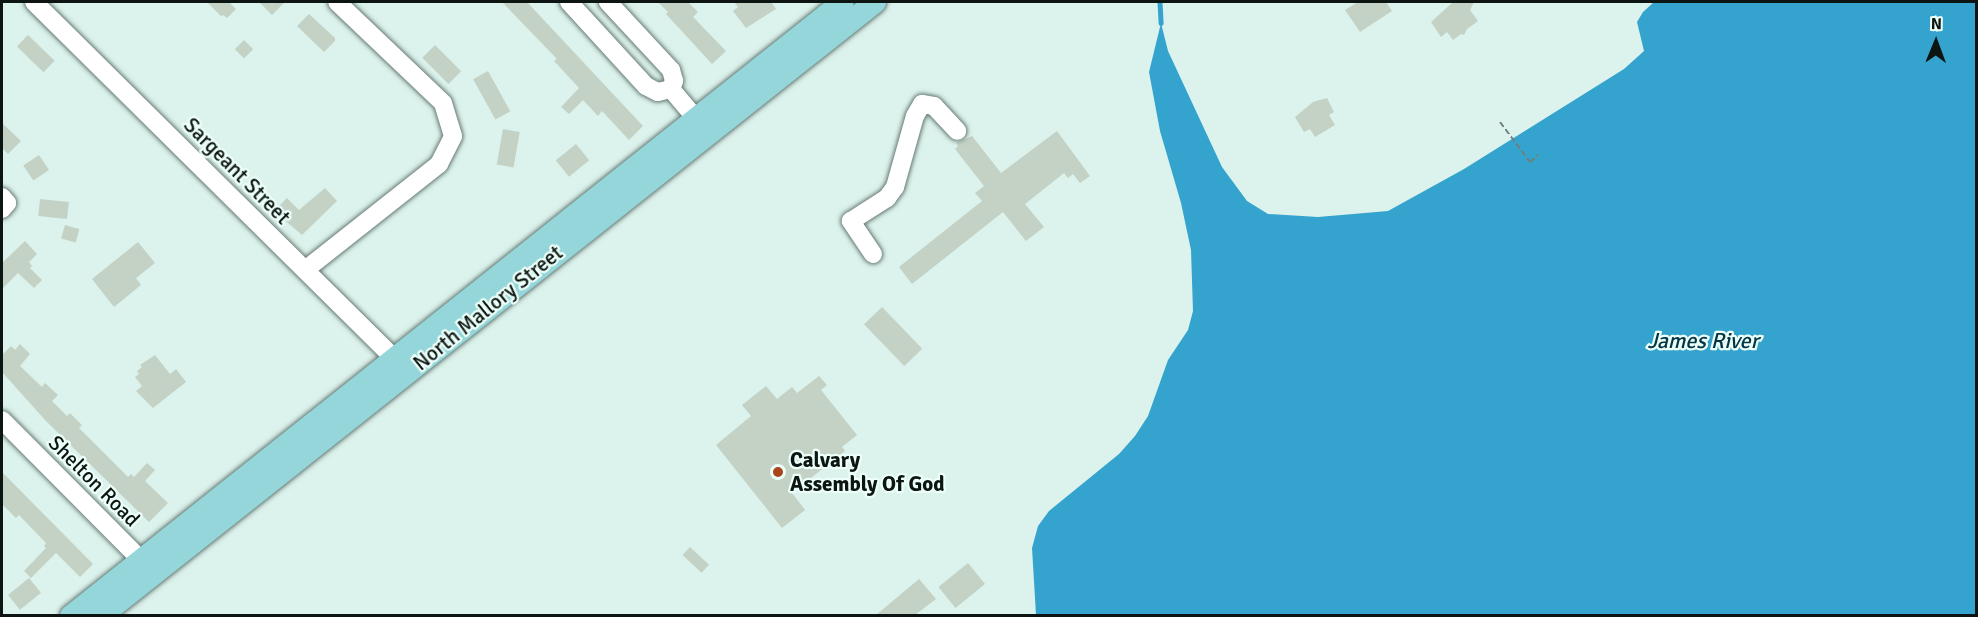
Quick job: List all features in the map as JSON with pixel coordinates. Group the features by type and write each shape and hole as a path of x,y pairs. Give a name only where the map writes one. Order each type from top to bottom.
{"main road":[{"name":"North Mallory Street","path":"71,615 148,567 702,126 843,2"},
{"name":"North Mallory Street","path":"702,126 875,2"},
{"name":"North Mallory Street","path":"101,615 148,567"}],"street":[{"name":"Sargeant Street","path":"34,2 402,365"},
{"path":"305,270 439,164 453,136 443,103 337,2"},
{"path":"571,2 646,86 657,92 671,89"},
{"path":"608,2 671,70 674,81 671,89"},
{"path":"671,89 702,126"},
{"path":"873,254 850,221 887,198 895,187 915,116 922,104 934,106 957,131"},
{"path":"2,197 7,203 2,209"},
{"name":"Shelton Road","path":"2,420 148,567"}],"path":[{"path":"1500,122 1530,162 1538,155"}],"water":[{"name":"James River","path":"1654,2 1976,2 1976,615 1036,615 1032,548 1038,526 1049,511 1119,454 1135,436 1148,416 1168,360 1188,330 1193,311 1191,250 1181,203 1160,131 1149,72 1161,23 1168,51 1222,167 1247,201 1268,214 1318,217 1388,211 1464,169 1624,69 1644,51 1637,22 1643,12"}],"building":[{"path":"207,2 229,2 236,9 227,18 221,16"},
{"path":"259,2 285,2 272,15"},
{"path":"502,2 527,2 643,126 629,140 602,111 598,116 583,100 569,114 561,107 579,88 554,61 557,59"},
{"path":"658,2 688,2 698,12 693,17 726,51 712,64 666,14 668,12"},
{"path":"734,2 771,2 776,9 746,28 733,11 738,7"},
{"path":"1358,2 1386,2 1392,11 1360,32 1345,10"},
{"path":"1453,2 1474,2 1470,10 1478,21 1467,29 1464,35 1461,34 1453,40 1447,32 1441,37 1431,22"},
{"path":"309,14 335,38 335,41 324,52 297,26"},
{"path":"28,35 55,61 44,72 17,47"},
{"path":"244,40 253,49 244,58 235,49"},
{"path":"435,45 461,71 448,84 422,58"},
{"path":"488,71 510,111 495,119 473,79"},
{"path":"1327,98 1334,112 1329,115 1335,125 1315,137 1310,129 1304,132 1295,117 1313,102"},
{"path":"2,123 21,141 8,154 2,148"},
{"path":"503,129 520,132 513,167 497,164"},
{"path":"1057,131 1090,176 1080,183 1073,174 1068,178 1064,173 1025,204 1044,227 1026,241 1003,212 912,284 899,267 982,201 975,193 984,186 955,149 958,146 956,143 972,136 1001,173"},
{"path":"576,144 589,160 569,177 556,160"},
{"path":"39,155 49,170 33,181 23,166"},
{"path":"325,188 337,201 302,235 274,211 287,198 299,210"},
{"path":"40,199 69,202 67,219 38,216"},
{"path":"65,225 79,229 76,243 61,238"},
{"path":"25,241 37,254 29,262 32,266 30,268 42,280 34,288 18,273 2,289 2,263"},
{"path":"138,242 155,263 136,278 141,285 114,307 92,279"},
{"path":"882,307 922,349 904,366 864,324"},
{"path":"20,344 30,354 20,366 42,387 45,383 58,395 52,401 67,416 70,413 82,425 79,428 128,477 131,474 134,477 147,463 155,470 145,481 168,503 149,522 46,421 2,372 2,355 11,346 15,350"},
{"path":"155,355 170,374 176,369 186,382 153,408 136,391 142,386 135,377 139,374 137,371 142,367 140,365"},
{"name":"Calvary Assembly Of God","path":"819,376 827,385 821,390 857,435 842,447 845,451 792,493 805,510 782,528 716,445 751,416 742,405 766,386 777,399 792,387 797,393"},
{"path":"2,472 93,564 80,577 56,553 31,578 24,571 46,548 44,546 46,543 19,515 16,518 2,504"},
{"path":"690,547 709,565 702,573 682,555"},
{"path":"968,563 985,584 955,608 938,587"},
{"path":"29,578 41,593 20,610 8,595"},
{"path":"919,579 936,599 915,615 876,615"}],"waterway":[{"path":"1160,2 1161,23"}],"place":[{"name":"Calvary Assembly Of God","path":"778,472"}]}
